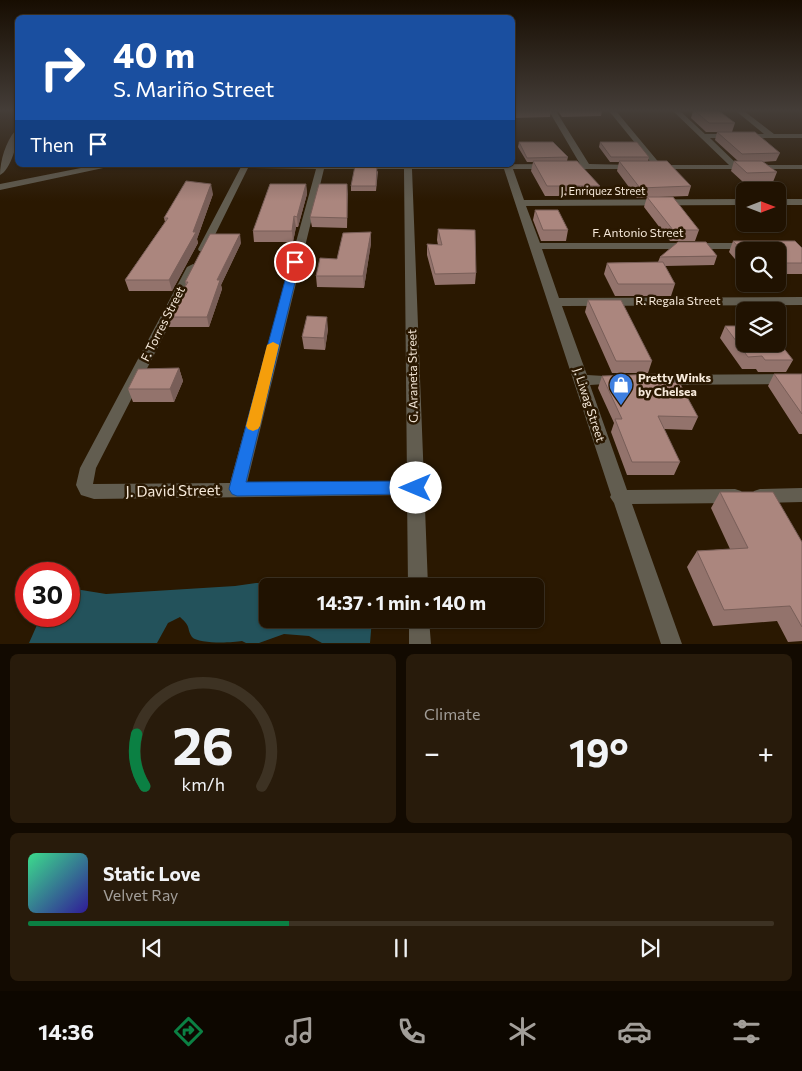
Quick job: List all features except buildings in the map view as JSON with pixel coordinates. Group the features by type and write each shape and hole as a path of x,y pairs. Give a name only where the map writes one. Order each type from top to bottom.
{"street":[{"path":"0,172 6,167 12,141"},
{"path":"570,141 586,167"},
{"path":"632,141 650,167"},
{"path":"708,141 736,167"},
{"path":"515,166 802,167"},
{"path":"0,187 98,167"},
{"name":"F. Torres Street","path":"84,485 88,468 245,167"},
{"path":"237,489 320,167"},
{"name":"G. Araneta Street","path":"408,167 418,578"},
{"name":"J. Liwag Street","path":"508,167 619,497 672,644"},
{"name":"J. Enriquez Street","path":"520,203 736,202"},
{"path":"786,202 802,202"},
{"name":"F. Antonio Street","path":"535,246 736,246"},
{"name":"R. Regala Street","path":"555,302 802,301"},
{"path":"580,380 802,379"},
{"name":"J. David Street","path":"84,485 87,490 94,492 416,488"},
{"path":"619,497 802,495"},
{"path":"419,628 420,644"}],"water":[{"path":"259,583 259,628 371,628 370,643 322,643 309,636 284,634 259,643 246,643 242,641 208,642 192,637 180,617 168,623 157,643 29,643 36,627 80,627 80,590 106,594"}],"slow traffic":[{"path":"253,426 273,345"}],"place":[{"name":"Pretty Winks by Chelsea","path":"621,406"}],"route":[{"path":"295,262 237,489 416,488"}]}
